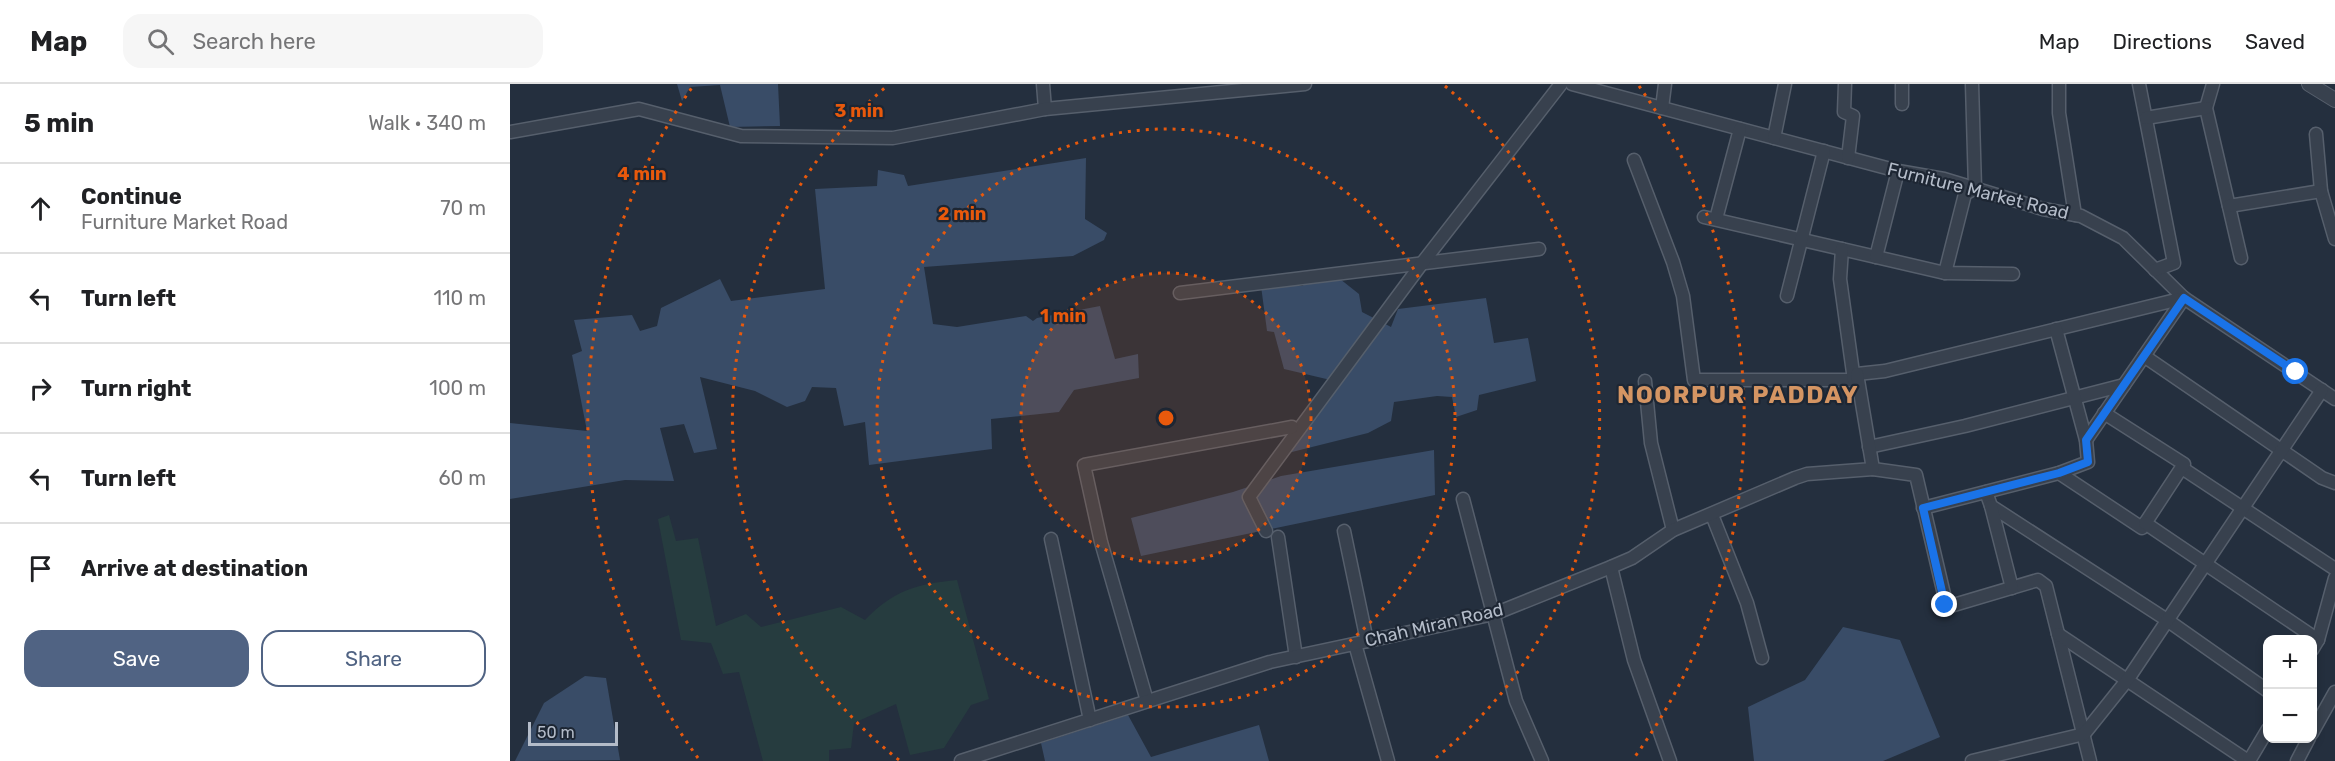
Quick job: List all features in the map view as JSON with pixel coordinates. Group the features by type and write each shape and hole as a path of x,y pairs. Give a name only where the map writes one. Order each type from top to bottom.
{"street":[{"path":"1043,84 1045,109"},
{"path":"510,132 639,109 741,136 893,138 1045,109 1305,84"},
{"path":"1266,531 1249,497 1423,262 1561,84"},
{"name":"Furniture Market Road","path":"1572,84 1824,152 1976,188 2043,209 2075,215 2123,238 2184,298 2335,399"},
{"path":"1662,108 1665,84"},
{"path":"1774,138 1785,84"},
{"path":"1845,84 1844,112 1853,116 1848,158"},
{"path":"1902,84 1902,104"},
{"path":"1945,273 1965,194 1976,188 1972,84"},
{"path":"2059,84 2060,112 2075,215"},
{"path":"2139,84 2174,263 2155,270"},
{"path":"2213,84 2206,108 2241,258"},
{"path":"2309,84 2335,100"},
{"path":"2146,118 2206,108"},
{"path":"1740,129 1710,218 1945,273 2013,274"},
{"path":"2316,134 2321,191 2335,239"},
{"path":"1787,296 1824,152"},
{"path":"1634,160 1673,262 1683,296 1694,380 1856,377 2184,298"},
{"path":"1876,257 1898,171"},
{"path":"2229,206 2321,191"},
{"path":"1180,293 1539,249"},
{"path":"1842,249 1840,279 1873,469"},
{"path":"2086,440 2184,298"},
{"path":"2056,329 2086,440 2088,462 2059,473 1923,508 1947,607 2038,580 2046,586 2090,761"},
{"path":"2144,356 2322,478 2335,483"},
{"path":"1645,381 1651,443 1673,530"},
{"path":"1869,447 2124,385"},
{"path":"1972,761 1988,759 2084,734 2128,679 2322,390"},
{"path":"2059,473 2139,528 2145,523 2182,468 2183,463 2104,413"},
{"path":"1147,701 1101,542 1084,465 1293,427"},
{"path":"2182,468 2335,569"},
{"name":"Chah Miran Road","path":"961,761 1270,662 1494,614 1632,558 1673,530 1807,474 1873,469 1916,476 1923,508"},
{"path":"1986,492 2012,588"},
{"path":"1463,499 1516,700 1542,761"},
{"path":"1991,506 2168,620 2265,689"},
{"path":"1712,514 1747,603 1762,658"},
{"path":"2145,523 2301,635"},
{"path":"1344,531 1361,643 1389,761"},
{"path":"1278,537 1296,657"},
{"path":"1050,539 1090,720"},
{"path":"1611,567 1634,660 1670,761"},
{"path":"2317,638 2335,578"},
{"path":"2058,634 2249,761 2263,737"},
{"path":"2317,726 2335,692"},
{"path":"2297,761 2306,743"},
{"path":"1005,747 1007,761"}],"green space":[{"path":"669,515 676,541 698,538 716,626 746,614 761,627 841,607 865,620 886,602 907,590 957,580 989,699 971,705 944,748 910,755 896,704 854,723 851,748 829,750 829,761 763,761 739,672 723,674 711,643 681,640 658,519"}],"water":[{"path":"677,84 778,84 780,126 730,127 720,85 690,87 682,101"},
{"path":"1086,158 1085,219 1107,233 1104,240 1073,256 924,267 933,324 957,327 1026,316 1033,321 1037,318 1100,306 1115,359 1138,354 1139,378 1074,390 1059,412 991,419 992,449 869,465 865,422 844,426 836,388 812,387 805,401 787,407 755,391 700,377 717,449 694,453 684,424 660,428 674,481 625,480 510,499 510,423 587,431 572,355 582,351 574,320 632,315 640,331 657,326 661,308 720,279 731,301 825,289 815,189 877,186 878,170 904,175 908,186"},
{"path":"1314,279 1340,279 1359,294 1362,312 1391,327 1398,309 1486,298 1494,343 1528,338 1536,381 1479,395 1477,410 1456,417 1452,397 1437,396 1394,402 1391,421 1368,433 1288,453 1339,382 1284,369 1274,332 1267,331 1261,286 1302,286"},
{"path":"1434,450 1435,495 1141,556 1131,518 1233,492 1281,476"},
{"path":"1843,627 1900,640 1940,737 1883,761 1754,761 1748,707 1805,680"},
{"path":"585,676 606,678 620,760 515,761 544,703"},
{"path":"1128,715 1151,757 1259,725 1269,761 1045,761 1041,743"}],"district":[{"name":"NOORPUR PADDAY","path":"1738,395"}],"route":[{"path":"1945,605 1923,508 2059,473 2088,462 2086,440 2184,298 2296,372"}]}
